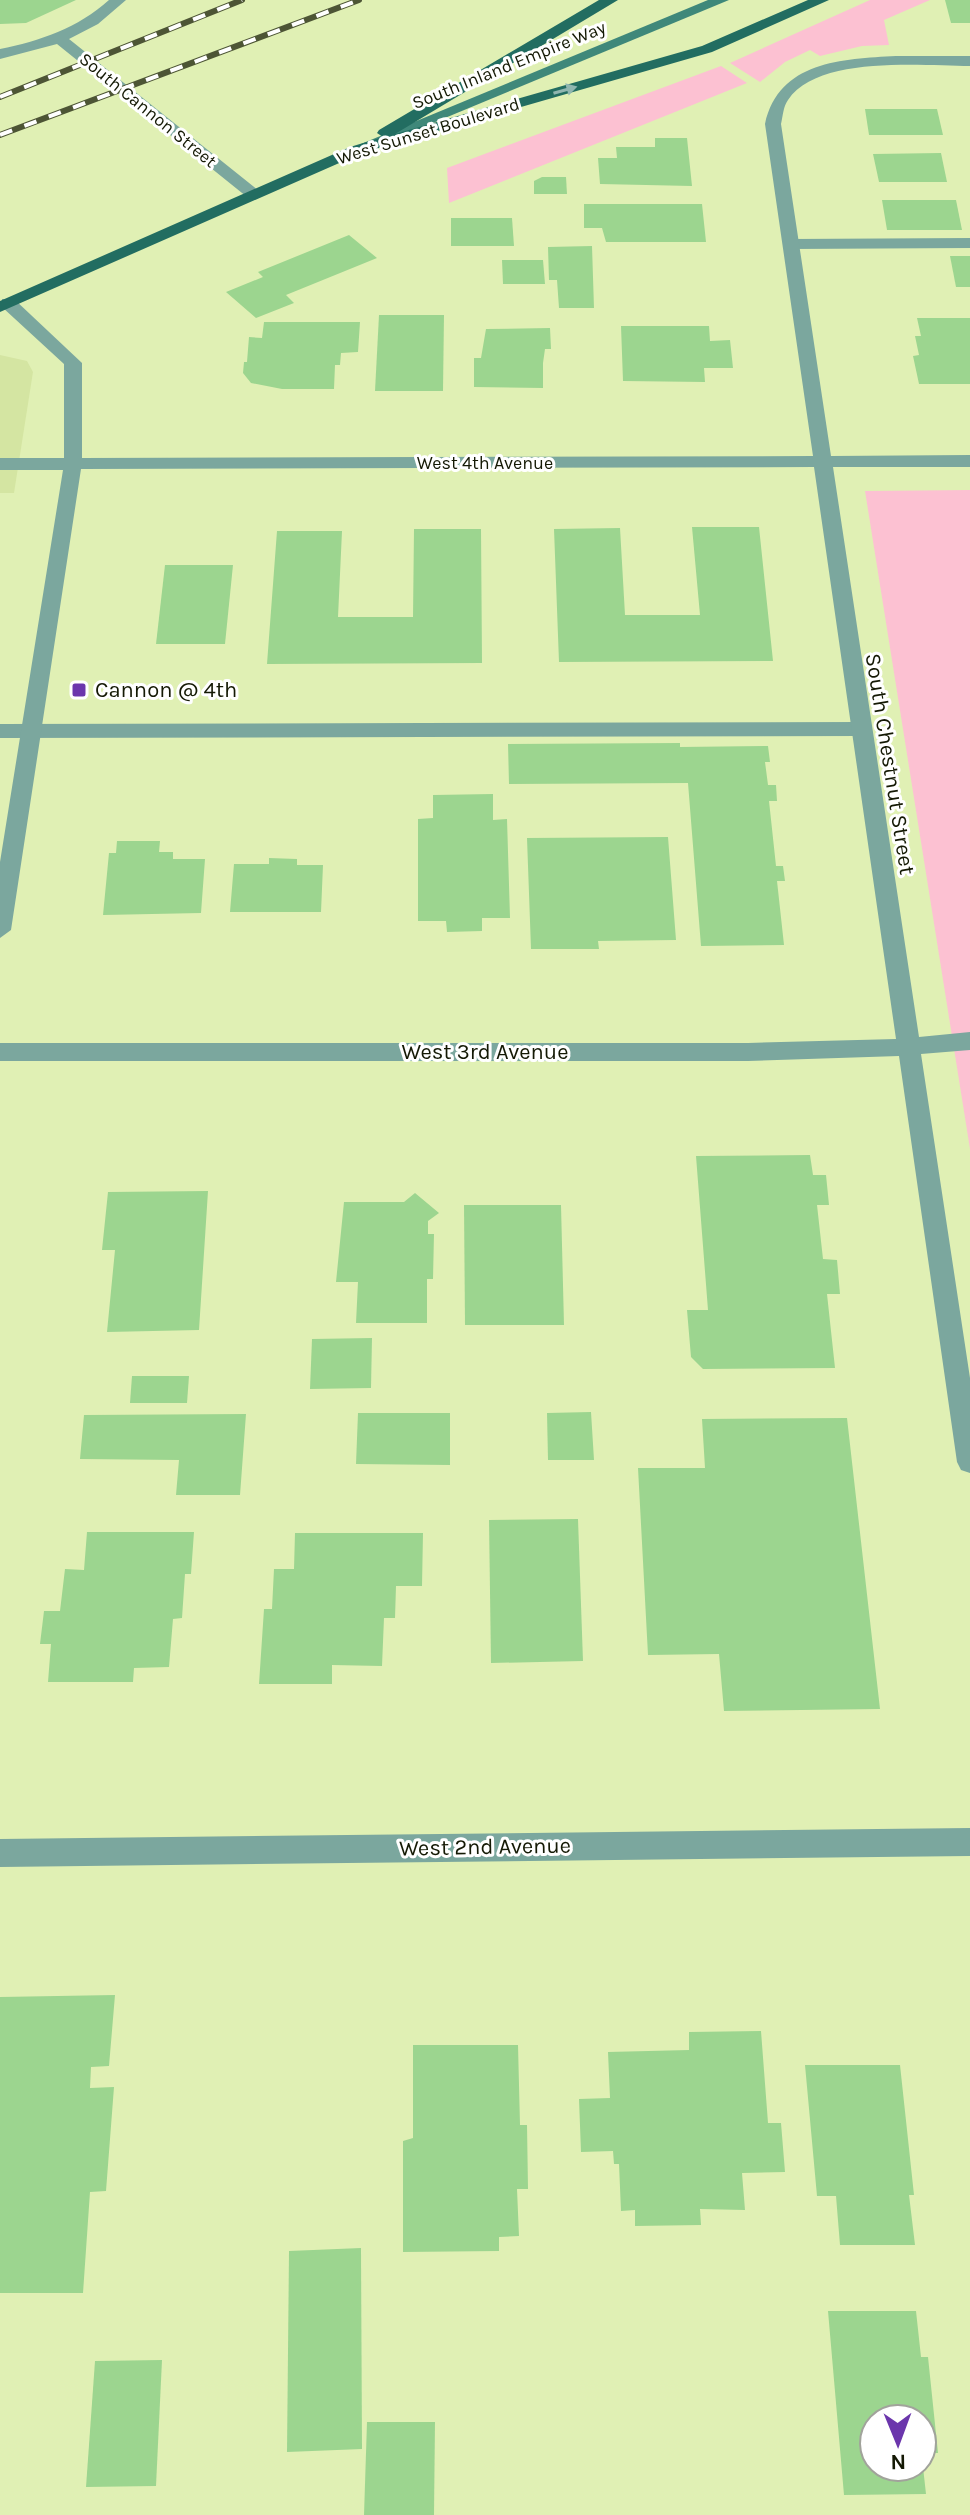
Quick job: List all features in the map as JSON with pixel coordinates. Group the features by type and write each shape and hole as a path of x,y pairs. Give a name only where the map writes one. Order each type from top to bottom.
{"main road":[{"path":"356,150 610,0"},
{"name":"West Sunset Boulevard","path":"4,305 356,150 707,49 821,0"}],"street":[{"name":"South Cannon Street","path":"118,0 89,24 60,39 253,194"},
{"name":"South Inland Empire Way","path":"356,150 721,0"},
{"path":"0,54 60,39"},
{"name":"South Chestnut Street","path":"970,61 871,62 831,68 797,81 779,100 773,124 970,1462"},
{"path":"791,244 970,243"},
{"path":"0,930 73,464 73,363 4,305"},
{"name":"West 4th Avenue","path":"0,464 970,461"},
{"path":"0,731 860,729"},
{"name":"West 3rd Avenue","path":"0,1052 748,1052 970,1041"},
{"name":"West 2nd Avenue","path":"0,1853 970,1842"}],"shaded area":[{"path":"870,0 930,0 884,20 889,45 862,46 820,56 810,50 785,62 760,82 730,63"},
{"path":"721,66 747,83 449,203 447,168"},
{"path":"0,355 27,361 33,372 14,493 0,493"},
{"path":"970,490 970,1149 865,491"}],"building":[{"path":"0,0 76,0 26,23 0,24"},
{"path":"945,0 970,0 970,23 951,23"},
{"path":"865,109 937,109 943,135 869,135"},
{"path":"655,138 687,138 692,186 600,184 598,158 617,158 616,147 655,147"},
{"path":"941,153 947,182 879,182 873,154"},
{"path":"542,177 566,177 567,194 534,194 534,181"},
{"path":"882,200 956,200 962,230 887,230"},
{"path":"584,204 702,204 706,242 606,242 602,228 584,228"},
{"path":"451,218 512,218 514,246 451,246"},
{"path":"349,235 377,258 286,295 294,303 256,318 226,292 263,277 258,272"},
{"path":"592,246 594,308 559,308 557,280 549,280 548,247"},
{"path":"950,256 970,256 970,287 956,287"},
{"path":"502,260 543,260 545,284 503,284"},
{"path":"379,315 444,315 443,391 375,391"},
{"path":"917,318 970,318 970,384 919,384 913,356 919,355 915,336 921,336"},
{"path":"264,322 360,322 358,352 341,353 340,365 335,365 334,389 282,389 251,383 243,373 249,337 262,338"},
{"path":"621,326 709,326 710,341 730,340 733,368 704,368 705,382 623,381"},
{"path":"550,328 551,349 545,349 543,388 474,387 474,358 481,358 486,329"},
{"path":"692,527 759,527 773,661 559,662 554,529 620,528 625,615 700,615"},
{"path":"414,529 481,529 482,663 267,664 277,531 342,531 338,617 413,617"},
{"path":"165,565 233,565 225,644 156,644"},
{"path":"680,743 680,747 768,746 770,762 765,762 768,785 776,785 777,801 769,801 776,866 783,866 785,881 777,881 784,945 701,946 688,783 509,784 508,744"},
{"path":"493,794 493,820 507,819 510,918 482,918 482,931 447,932 446,921 418,921 418,819 433,818 433,795"},
{"path":"668,837 676,940 598,941 599,949 531,949 527,838"},
{"path":"117,841 160,841 159,852 173,852 173,859 205,859 201,913 103,915 109,853 116,853"},
{"path":"269,858 297,859 297,865 323,865 321,912 230,912 234,864 269,864"},
{"path":"810,1155 813,1175 826,1175 829,1205 817,1205 823,1259 837,1260 840,1294 827,1294 835,1368 703,1369 691,1357 687,1310 708,1310 696,1156"},
{"path":"208,1191 199,1330 107,1332 115,1250 102,1250 108,1192"},
{"path":"415,1193 439,1213 428,1221 428,1234 434,1234 433,1279 427,1279 427,1323 356,1323 358,1282 336,1282 344,1202 404,1202"},
{"path":"464,1205 561,1205 564,1325 465,1325"},
{"path":"372,1338 371,1388 310,1389 312,1339"},
{"path":"132,1376 189,1376 187,1403 130,1403"},
{"path":"591,1412 594,1460 548,1460 547,1413"},
{"path":"358,1413 450,1413 450,1465 356,1464"},
{"path":"246,1414 240,1495 176,1495 179,1460 80,1459 84,1415"},
{"path":"847,1418 880,1709 724,1711 719,1654 648,1655 638,1468 705,1468 702,1419"},
{"path":"578,1519 583,1661 491,1663 489,1520"},
{"path":"87,1532 194,1532 191,1574 185,1574 182,1618 173,1619 169,1667 134,1668 133,1682 48,1682 51,1644 40,1644 44,1611 60,1611 65,1569 84,1570"},
{"path":"295,1533 423,1533 422,1586 396,1586 395,1618 384,1618 382,1666 332,1665 332,1684 259,1684 264,1609 272,1609 274,1569 294,1569"},
{"path":"115,1995 109,2066 91,2067 90,2088 114,2087 106,2191 90,2192 83,2293 0,2293 0,1997"},
{"path":"761,2031 768,2123 781,2123 785,2172 742,2173 745,2210 700,2209 701,2225 635,2226 635,2210 621,2211 619,2164 614,2164 613,2151 581,2152 579,2099 610,2098 608,2052 689,2050 689,2032"},
{"path":"413,2045 518,2045 520,2125 527,2125 528,2189 517,2189 519,2236 499,2237 499,2251 403,2252 403,2141 413,2138"},
{"path":"805,2065 900,2065 914,2195 909,2195 915,2245 840,2245 836,2196 817,2196"},
{"path":"361,2248 362,2449 287,2452 289,2251"},
{"path":"828,2311 916,2311 921,2357 928,2357 933,2403 858,2403 858,2483 925,2483 926,2494 844,2495"},
{"path":"162,2360 156,2486 86,2487 95,2361"},
{"path":"367,2422 435,2422 434,2515 364,2515"}],"railway":[{"path":"0,97 242,0"},
{"path":"0,135 359,0"}],"place":[{"name":"Cannon @ 4th","path":"79,690"}]}
